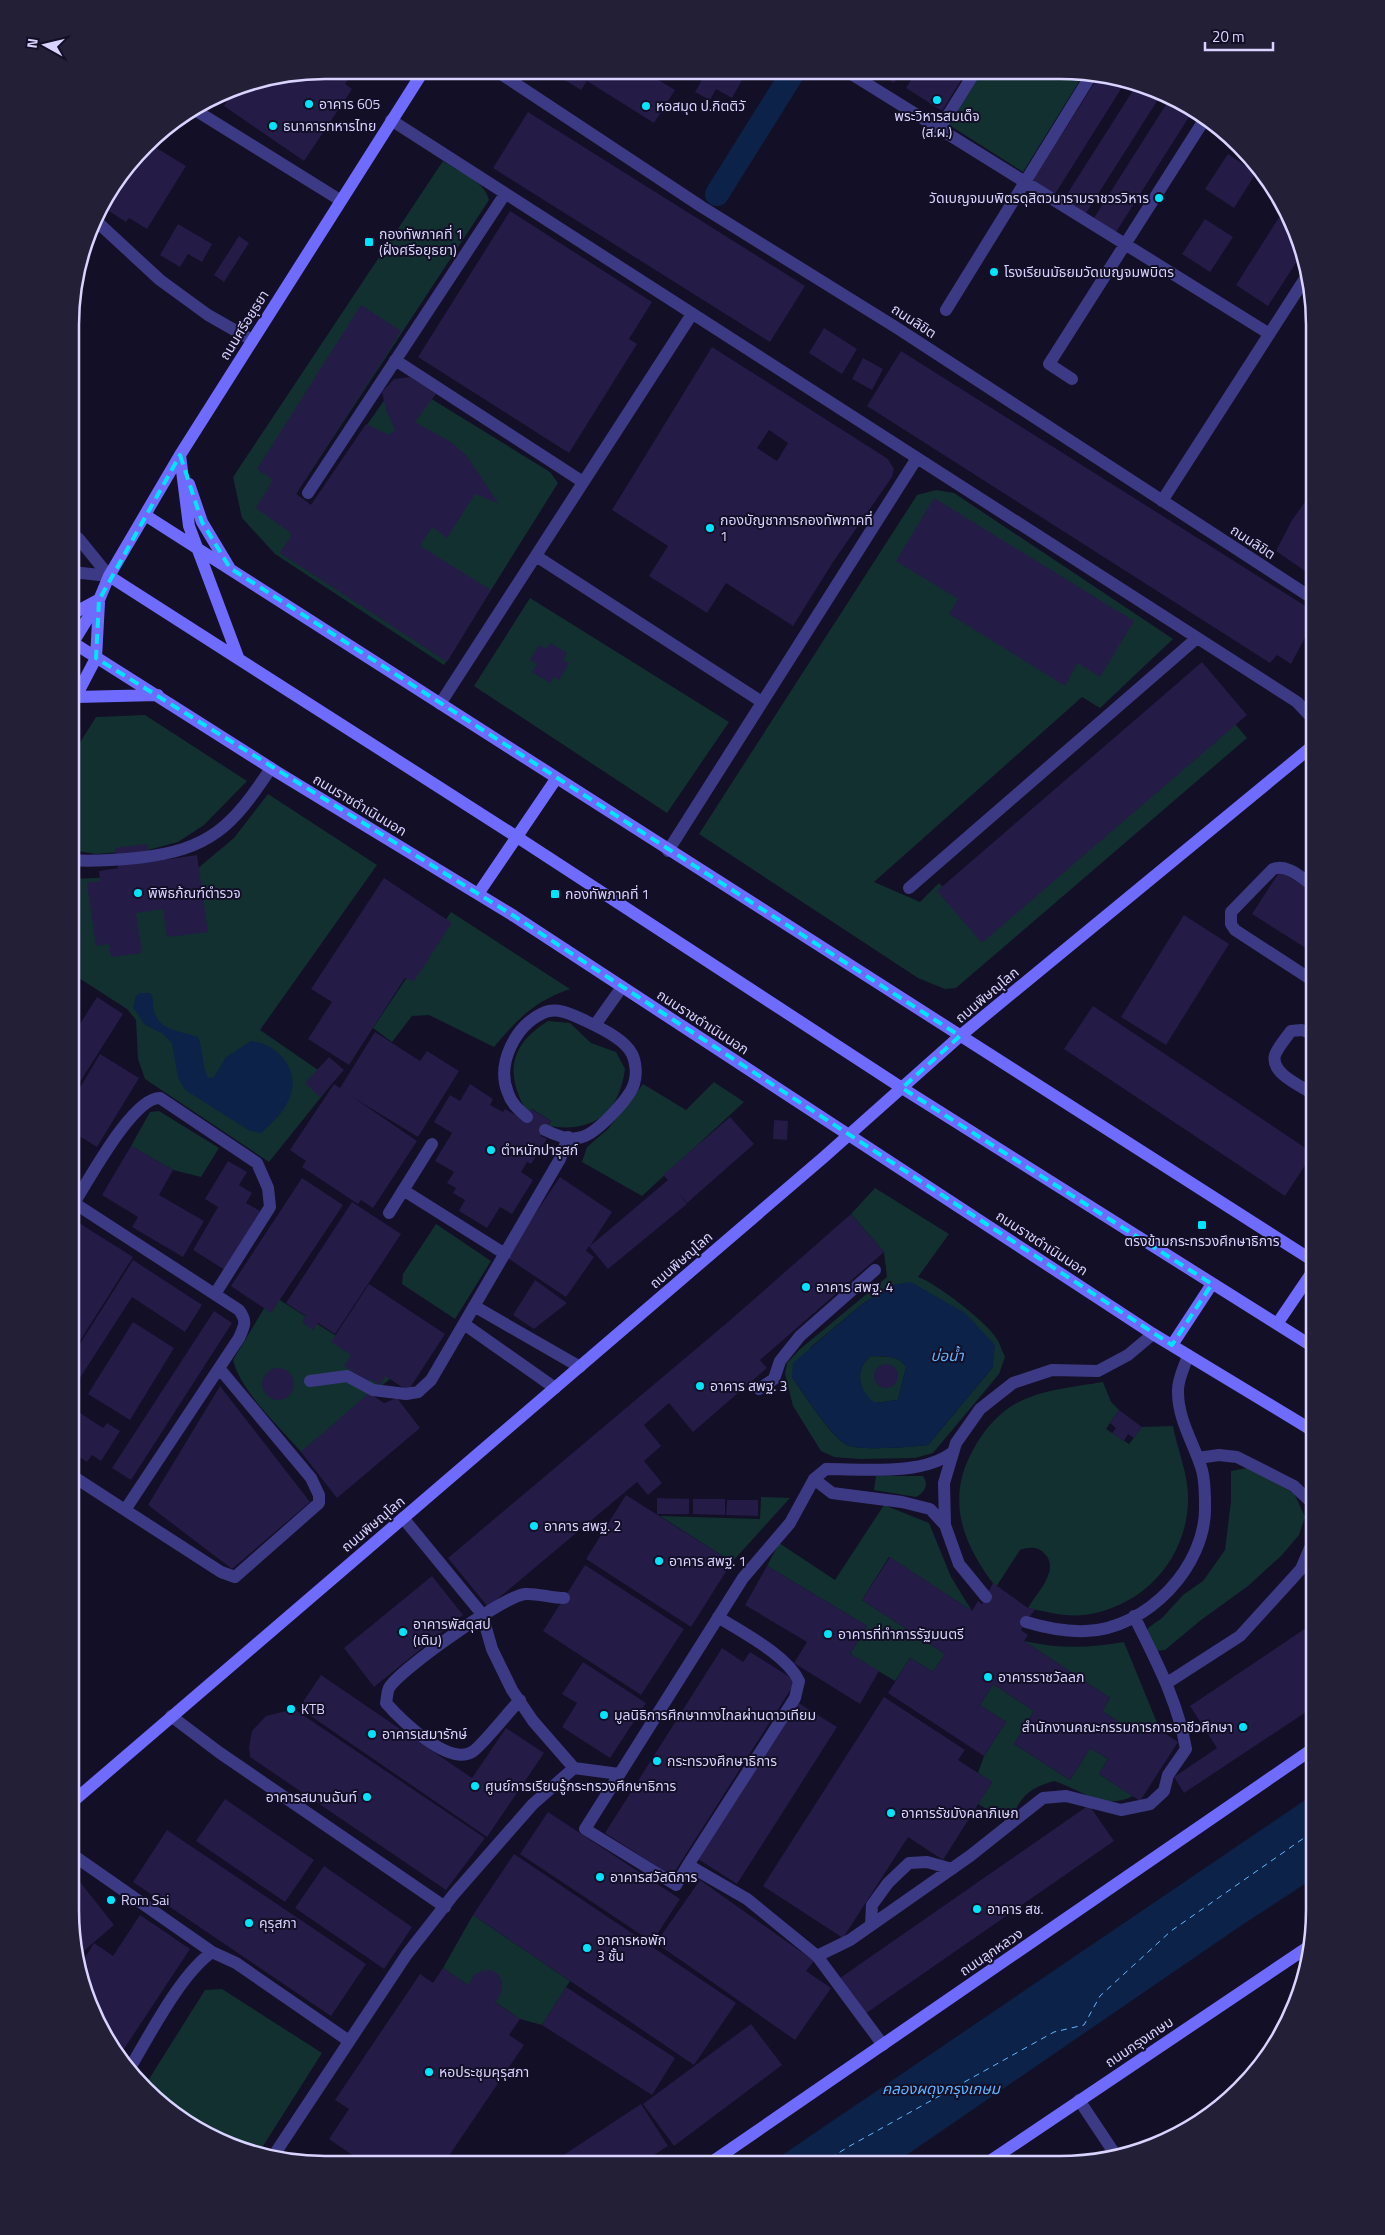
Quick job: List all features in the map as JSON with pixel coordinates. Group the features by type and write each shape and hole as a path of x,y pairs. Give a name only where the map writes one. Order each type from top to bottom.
{"main road":[{"name":"ถนนศรีอยุธยา","path":"79,632 99,600 109,576 180,455 418,79"},
{"path":"180,455 189,526 238,657"},
{"path":"180,455 202,522 230,568"},
{"path":"145,515 668,851 1306,1256"},
{"path":"109,576 517,837 902,1088 1306,1342"},
{"name":"ถนนศรีอยุธยา","path":"79,690 96,658 99,600"},
{"path":"79,610 99,600"},
{"name":"ถนนราชดำเนินนอก","path":"79,647 158,695 271,768 478,894 1153,1334 1306,1427"},
{"path":"79,700 158,695"},
{"name":"ถนนพิษณุโลก","path":"79,1796 849,1136 960,1036 1306,751"},
{"path":"478,894 556,779"},
{"path":"1277,1324 1306,1281"},
{"path":"1172,1345 1212,1284"},
{"name":"ถนนลูกหลวง","path":"721,2156 1306,1754"},
{"name":"ถนนกรุงเกษม","path":"997,2156 1303,1950"}],"street":[{"name":"ถนนลิขิต","path":"509,79 702,207 897,328 1306,594"},
{"path":"860,79 1268,333"},
{"path":"940,128 971,79"},
{"path":"946,310 1088,80"},
{"path":"200,113 340,200"},
{"path":"391,120 1296,702 1306,712"},
{"path":"1072,379 1049,364 1202,123"},
{"path":"308,493 505,194"},
{"path":"100,224 160,280 208,315 252,340"},
{"path":"1162,501 1268,333 1303,282"},
{"path":"440,704 692,314"},
{"path":"395,360 583,482"},
{"path":"668,851 916,458"},
{"path":"79,539 109,576"},
{"path":"536,556 762,702"},
{"path":"79,573 109,576"},
{"path":"909,888 1197,638"},
{"path":"79,861 88,862 149,857 185,850 200,844 235,817 271,768"},
{"path":"1306,881 1290,870 1278,867 1273,869 1231,912 1230,917 1234,930 1306,976"},
{"path":"595,1025 622,987"},
{"path":"526,1117 515,1106 508,1093 504,1076 506,1060 514,1040 534,1018 551,1010 569,1013 595,1025 627,1046 635,1064 634,1085 604,1125 580,1138 568,1137 545,1130"},
{"path":"1306,1032 1291,1031 1276,1053 1275,1059 1279,1072 1306,1089"},
{"path":"79,1193 122,1128 142,1105 152,1098 160,1098 257,1163 268,1188 270,1207 215,1294"},
{"path":"310,1381 347,1376 373,1390 406,1394 418,1392 432,1380 560,1159 568,1137"},
{"path":"389,1213 432,1144"},
{"path":"403,1190 505,1254"},
{"path":"79,1206 239,1310 246,1319 239,1338 220,1368 125,1510"},
{"path":"759,1388 774,1379 780,1361 800,1336 875,1270"},
{"path":"474,1306 580,1367"},
{"path":"464,1324 555,1388"},
{"path":"986,1597 960,1564 945,1525 944,1483 956,1443 980,1408 1012,1384 1052,1370 1098,1371 1128,1355 1153,1334"},
{"path":"1026,1622 1051,1630 1088,1631 1124,1622 1156,1603 1181,1576 1198,1543 1206,1507 1202,1470 1182,1421 1177,1390 1188,1355"},
{"path":"79,1480 221,1572 235,1576 318,1503 319,1495 311,1478 220,1368"},
{"path":"718,1617 768,1649 794,1671 799,1682 795,1698 676,1886 585,1829 718,1617 743,1578 790,1523 814,1479 826,1469 925,1467 942,1461 953,1452"},
{"path":"1198,1458 1220,1455 1237,1457 1294,1486 1306,1497"},
{"path":"814,1479 832,1493 902,1502 930,1509 945,1525"},
{"path":"403,1518 482,1614 492,1649 534,1722 574,1768 619,1774"},
{"path":"1167,1682 1240,1636 1301,1569 1306,1557"},
{"path":"520,1700 473,1752 459,1756 442,1749 402,1722 386,1703 389,1687 421,1659 482,1614 525,1594 548,1598 564,1598"},
{"path":"817,1956 850,1940 952,1869 1043,1798 1066,1796 1121,1810 1150,1804 1164,1791 1168,1775 1186,1749 1183,1728 1167,1682 1134,1616"},
{"path":"171,1716 220,1753 445,1906"},
{"path":"276,2152 408,1954 445,1906 533,1804 574,1768"},
{"path":"79,1859 212,1952 236,1963 349,2041"},
{"path":"871,1925 872,1905 888,1883 909,1863 927,1862 952,1869"},
{"path":"688,1865 747,1899 817,1956 883,2045"},
{"path":"132,2064 171,2001 201,1960 212,1952"},
{"path":"1079,2100 1113,2151"}],"highlighted area":[{"path":"180,455 202,522 230,568 960,1036 902,1088 1212,1284 1172,1345 514,916 96,658 99,600"}],"green space":[{"path":"978,79 1080,79 1023,172 949,125"},
{"path":"443,161 477,182 489,200 296,494 311,505 399,379 550,472 558,483 444,665 275,554 242,518 233,477"},
{"path":"936,490 954,493 1173,639 1100,708 1082,697 874,882 920,902 939,883 984,932 1230,718 1247,738 956,988 945,989 918,978 699,834 917,495"},
{"path":"530,598 729,722 667,813 474,686"},
{"path":"145,715 247,781 204,825 178,842 148,850 96,854 79,851 79,744 96,717"},
{"path":"268,794 377,865 260,1030 334,1081 269,1162 145,1079 138,1059 136,1020 127,1009 79,978 79,879 191,874 234,838"},
{"path":"451,912 570,989 536,1005 494,1047 429,1015 412,1016 392,1042 373,1028"},
{"path":"548,1021 570,1023 591,1043 616,1052 625,1069 617,1098 610,1109 591,1123 564,1127 548,1126 551,1121 532,1109 528,1114 521,1100 516,1087 514,1062 518,1051 525,1041"},
{"path":"714,1082 744,1102 642,1196 582,1162 587,1147 608,1129 643,1084 686,1110"},
{"path":"159,1111 219,1148 201,1177 173,1170 131,1146 150,1112"},
{"path":"875,1188 949,1234 918,1277 949,1295 983,1323 997,1339 1005,1357 999,1374 933,1453 915,1458 859,1459 834,1457 821,1451 793,1406 785,1374 787,1363 799,1350 887,1277 884,1252 851,1214","holes":["891,1285 993,1367 928,1445 899,1447 863,1448 847,1445 825,1424 792,1377 811,1347 861,1305"]},
{"path":"436,1224 491,1261 455,1319 402,1284 403,1274"},
{"path":"272,1295 396,1374 301,1452 252,1396 237,1372 233,1360"},
{"path":"871,1356 895,1358 906,1367 898,1400 874,1403 864,1392 860,1373 862,1367"},
{"path":"1103,1382 1111,1402 1119,1410 1106,1429 1129,1444 1142,1427 1173,1426 1186,1477 1188,1494 1187,1517 1181,1538 1172,1557 1160,1575 1144,1590 1126,1601 1106,1610 1084,1615 1063,1615 1028,1608 1046,1581 1050,1567 1049,1560 1042,1551 1036,1548 1020,1550 996,1587 975,1555 962,1522 959,1504 960,1487 965,1469 973,1450 984,1432 1010,1407 1020,1401 1043,1393"},
{"path":"1247,1468 1294,1493 1305,1517 1299,1535 1282,1555 1248,1586 1201,1620 1165,1650 1156,1651 1147,1634 1148,1628 1162,1618 1183,1595 1203,1581 1225,1550 1231,1501 1231,1471"},
{"path":"876,1476 923,1476 926,1485 924,1491 916,1497 874,1490"},
{"path":"761,1497 790,1498 732,1562 660,1516 760,1519"},
{"path":"884,1505 929,1523 951,1577 972,1611 889,1557 862,1600 945,1654 933,1672 910,1658 895,1681 850,1654 867,1626 767,1566 779,1543 835,1580"},
{"path":"1024,1641 1074,1647 1124,1642 1160,1730 1148,1722 1139,1735 1102,1711 1110,1698"},
{"path":"993,1684 1034,1711 1014,1744 1070,1780 1090,1748 1108,1759 1099,1774 1133,1796 1122,1800 1103,1800 1093,1798 1054,1781 1037,1787 1026,1795 1009,1822 978,1804 992,1782 978,1773 984,1756 1006,1722 980,1705"},
{"path":"473,1915 570,1981 542,2025 520,2019 495,2002 500,1992 501,1984 500,1977 495,1973 489,1971 482,1972 468,1985 443,1968"},
{"path":"222,1989 322,2053 262,2148 230,2138 201,2123 175,2106 148,2081 205,1990"}],"water":[{"path":"140,993 150,993 152,995 154,1012 161,1024 172,1030 198,1037 208,1078 214,1077 226,1057 251,1041 268,1046 279,1054 289,1067 292,1088 290,1098 278,1117 261,1133 250,1131 185,1090 178,1078 172,1043 162,1033 145,1025 133,1007 136,996"},
{"name":"บ่อน้ำ","path":"911,1282 965,1313 995,1345 993,1367 928,1445 886,1448 854,1447 840,1440 818,1414 792,1377 793,1363 861,1305 891,1285","holes":["871,1356 895,1358 906,1367 898,1400 875,1403 865,1392 860,1380 860,1373 862,1367"]},
{"name":"คลองผดุงกรุงเกษม","path":"1306,1799 1306,1883 905,2156 781,2156"}],"building":[{"path":"308,79 348,79 345,84 352,89 304,161 224,106 230,97 276,83"},
{"name":"หอสมุด ป.กิตติวั","path":"563,79 657,79 675,90 654,123 587,81 581,90"},
{"path":"702,79 743,79 732,98 716,89 710,100 695,92"},
{"path":"887,79 897,79 894,83"},
{"name":"พระวิหารสมเด็จ (ส.ผ.)","path":"912,79 962,79 942,111 906,88"},
{"path":"1095,81 1122,87 1055,194 1033,180"},
{"path":"1133,90 1159,99 1086,213 1064,199"},
{"path":"1167,103 1189,117 1116,232 1094,218"},
{"path":"528,112 805,286 770,342 493,168"},
{"path":"155,147 186,166 147,229 129,218 126,222 107,210 133,171"},
{"path":"1228,154 1255,174 1234,208 1205,189"},
{"path":"510,211 652,302 629,339 637,344 569,453 418,357"},
{"path":"1280,215 1288,230 1298,260 1268,306 1236,285"},
{"path":"1205,219 1233,237 1210,272 1182,254"},
{"path":"178,224 212,244 202,262 188,254 180,267 160,255"},
{"path":"239,236 249,243 224,282 214,275"},
{"path":"361,305 401,331 296,494 311,505 366,424 389,435 395,430 386,410 382,392 394,379 410,377 436,394 415,422 451,442 467,456 498,503 475,494 447,538 432,527 420,546 491,590 447,662 280,553 292,534 256,508 273,480 257,469"},
{"path":"824,328 857,349 842,374 809,353"},
{"path":"712,347 888,459 894,469 892,477 833,562 793,626 726,583 707,613 649,576 668,546 612,510","holes":["769,430 788,443 777,461 757,448"]},
{"path":"901,351 1306,606 1306,636 1291,664 1277,655 1270,663 867,406"},
{"path":"863,358 883,369 872,390 852,379"},
{"path":"934,498 1134,621 1100,677 1078,663 1065,686 949,614 958,599 896,561"},
{"path":"1306,501 1306,572 1276,551 1292,520"},
{"path":"550,643 567,653 563,660 569,663 559,680 554,677 550,683 532,672 537,664 530,660 539,645 546,649"},
{"path":"1202,662 1247,715 982,943 937,891"},
{"path":"147,844 150,862 197,855 208,932 167,937 163,909 136,913 142,953 111,957 109,944 96,946 87,883 100,881 99,871 118,868 115,848"},
{"path":"1280,871 1306,887 1306,948 1252,914"},
{"path":"384,878 452,923 414,981 405,978 349,1065 308,1039 332,1002 311,989"},
{"path":"1184,915 1229,944 1166,1045 1121,1017"},
{"path":"97,997 123,1014 79,1083 79,1025"},
{"path":"1093,1006 1306,1148 1306,1164 1285,1196 1064,1049"},
{"path":"375,1032 420,1061 427,1051 459,1071 418,1137 354,1098 417,1141 373,1208 361,1200 358,1204 302,1167 306,1161 290,1150 334,1084 340,1088"},
{"path":"100,1054 139,1078 97,1147 79,1136 79,1089"},
{"path":"329,1057 344,1070 320,1097 305,1083"},
{"name":"ตำหนักปารุสก์","path":"470,1084 493,1099 490,1105 503,1112 505,1109 525,1120 531,1109 551,1121 541,1136 547,1139 531,1164 527,1162 521,1172 533,1180 512,1214 500,1207 487,1228 459,1211 465,1200 453,1193 456,1188 447,1183 454,1172 435,1161 452,1133 434,1122 450,1095 460,1101"},
{"path":"730,1117 754,1144 687,1203 677,1191 687,1204 608,1269 589,1246 586,1251 594,1257 566,1297 506,1257 560,1177 612,1212 590,1246 668,1180 663,1175"},
{"path":"774,1120 788,1121 787,1140 773,1139"},
{"path":"131,1146 173,1170 159,1195 204,1221 183,1257 132,1227 138,1217 102,1195"},
{"path":"228,1161 247,1172 239,1185 252,1193 246,1203 260,1211 225,1270 193,1250 218,1207 205,1199"},
{"path":"302,1178 343,1205 271,1313 231,1286"},
{"path":"352,1202 401,1234 335,1334 318,1323 313,1330 302,1322 306,1316 286,1303"},
{"path":"851,1214 884,1252 760,1360 767,1368 693,1432 669,1403 644,1425 661,1446 644,1461 662,1483 648,1495 637,1482 488,1607 448,1558 728,1322"},
{"path":"79,1223 133,1257 79,1342"},
{"path":"133,1260 202,1305 185,1332 132,1297 79,1380 79,1345"},
{"path":"535,1280 567,1303 534,1329 513,1315"},
{"path":"369,1284 445,1334 408,1391 385,1376 380,1385 370,1379 368,1382 344,1366 351,1355 331,1342"},
{"path":"214,1311 232,1323 131,1480 112,1468"},
{"path":"133,1322 174,1348 130,1420 88,1394"},
{"path":"886,1364 894,1368 898,1376 894,1384 886,1388 878,1384 874,1376 878,1368"},
{"path":"278,1368 289,1373 294,1384 289,1395 278,1400 267,1395 262,1384 267,1373"},
{"path":"220,1386 310,1502 232,1569 148,1505"},
{"path":"369,1393 384,1403 397,1398 420,1428 337,1498 301,1452"},
{"path":"1119,1410 1142,1427 1134,1438 1128,1434 1124,1441 1112,1433 1116,1428 1110,1423"},
{"path":"79,1412 103,1428 107,1423 120,1431 101,1461 92,1455 87,1462 79,1456"},
{"name":"อาคาร สพฐ. 1","path":"626,1495 732,1562 691,1627 586,1559"},
{"path":"657,1498 689,1499 689,1514 657,1514"},
{"path":"693,1499 725,1499 725,1515 693,1514"},
{"path":"727,1500 758,1500 758,1516 726,1515"},
{"name":"อาคารราชวัลลภ","path":"890,1557 972,1611 978,1601 982,1604 993,1583 1028,1608 1035,1609 1021,1630 1028,1635 1024,1641 1110,1698 1102,1711 1139,1735 1148,1722 1178,1742 1140,1801 1099,1774 1108,1759 1090,1748 1070,1780 1014,1744 1034,1711 993,1684 980,1705 1006,1722 984,1756 888,1693 910,1658 933,1672 945,1654 862,1600"},
{"path":"585,1565 684,1629 641,1695 543,1631"},
{"name":"อาคารที่ทำการรัฐมนตรี","path":"767,1566 867,1626 850,1654 879,1671 860,1704 794,1663 807,1642 745,1605"},
{"name":"อาคารพัสดุสป (เดิม)","path":"432,1576 463,1615 374,1687 344,1648"},
{"name":"สำนักงานคณะกรรมการการอาชีวศึกษา","path":"1306,1628 1306,1712 1184,1793 1174,1777 1217,1748 1190,1706"},
{"path":"722,1648 743,1662 750,1652 796,1681 672,1876 605,1833"},
{"name":"มูลนิธิการศึกษาทางไกลผ่านดาวเทียม","path":"583,1662 646,1703 610,1758 562,1727 577,1703 562,1694"},
{"path":"321,1675 472,1778 506,1728 544,1753 487,1837 299,1708"},
{"name":"อาคารรัชมังคลาภิเษก","path":"884,1697 965,1750 958,1760 992,1782 943,1860 908,1837 843,1938 763,1886"},
{"path":"797,1702 837,1727 737,1884 698,1859"},
{"name":"อาคารสมานฉันท์","path":"294,1709 485,1838 446,1890 250,1757 249,1747 252,1731 266,1716"},
{"path":"225,1799 314,1860 285,1902 196,1841"},
{"name":"อาคาร สช.","path":"1089,1805 1114,1841 865,2014 840,1978"},
{"name":"อาคารสวัสดิการ","path":"548,1812 680,1899 652,1942 520,1854"},
{"name":"คุรุสภา","path":"167,1830 366,1964 331,2016 133,1882"},
{"name":"อาคารหอพัก 3 ชั้น","path":"514,1854 736,2003 694,2065 473,1915"},
{"path":"324,1866 412,1927 384,1969 295,1908"},
{"path":"700,1880 814,1961 806,1971 831,1988 795,2040 656,1943"},
{"path":"79,1883 114,1925 82,1952 79,1927"},
{"path":"140,1915 190,1949 124,2049 119,2046 112,2034 97,2005 83,1960 94,1943 113,1956"},
{"name":"หอประชุมคุรุสภา","path":"443,1968 468,1985 474,1975 482,1971 491,1970 498,1974 502,1982 501,1994 495,2002 520,2019 509,2035 524,2045 449,2156 354,2156 329,2139 349,2109 335,2100 420,1974 433,1983"},
{"path":"566,1987 675,2058 652,2095 542,2025"},
{"path":"751,2024 782,2065 674,2146 643,2104"},
{"path":"641,2104 668,2146 652,2156 562,2156"}],"waterway":[{"path":"717,194 789,79"}],"ferry route":[{"path":"834,2156 1054,2032 1084,2025 1100,1996 1171,1931 1306,1837"}],"place":[{"name":"พระวิหารสมเด็จ (ส.ผ.)","path":"937,100"},
{"name":"อาคาร 605","path":"309,104"},
{"name":"หอสมุด ป.กิตติวั","path":"646,106"},
{"name":"ธนาคารทหารไทย","path":"273,126"},
{"name":"วัดเบญจมบพิตรดุสิตวนารามราชวรวิหาร","path":"1159,198"},
{"name":"กองทัพภาคที่ 1 (ฝั่งศรีอยุธยา)","path":"369,242"},
{"name":"โรงเรียนมัธยมวัดเบญจมพบิตร","path":"994,272"},
{"name":"กองบัญชาการกองทัพภาคที่ 1","path":"710,528"},
{"name":"พิพิธภ้ณฑ์ตำรวจ","path":"138,893"},
{"name":"กองทัพภาคที่ 1","path":"555,894"},
{"name":"ตำหนักปารุสก์","path":"491,1150"},
{"name":"ตรงข้ามกระทรวงศึกษาธิการ","path":"1202,1225"},
{"name":"อาคาร สพฐ. 4","path":"806,1287"},
{"name":"อาคาร สพฐ. 3","path":"700,1386"},
{"name":"อาคาร สพฐ. 2","path":"534,1526"},
{"name":"อาคาร สพฐ. 1","path":"659,1561"},
{"name":"อาคารพัสดุสป (เดิม)","path":"403,1632"},
{"name":"อาคารที่ทำการรัฐมนตรี","path":"828,1634"},
{"name":"อาคารราชวัลลภ","path":"988,1677"},
{"name":"KTB","path":"291,1709"},
{"name":"มูลนิธิการศึกษาทางไกลผ่านดาวเทียม","path":"604,1715"},
{"name":"สำนักงานคณะกรรมการการอาชีวศึกษา","path":"1243,1727"},
{"name":"อาคารเสมารักษ์","path":"372,1734"},
{"name":"กระทรวงศึกษาธิการ","path":"657,1761"},
{"name":"ศูนย์การเรียนรู้กระทรวงศึกษาธิการ","path":"475,1786"},
{"name":"อาคารสมานฉันท์","path":"367,1797"},
{"name":"อาคารรัชมังคลาภิเษก","path":"891,1813"},
{"name":"อาคารสวัสดิการ","path":"600,1877"},
{"name":"Rom Sai","path":"111,1900"},
{"name":"อาคาร สช.","path":"977,1909"},
{"name":"คุรุสภา","path":"249,1923"},
{"name":"อาคารหอพัก 3 ชั้น","path":"587,1948"},
{"name":"หอประชุมคุรุสภา","path":"429,2072"}]}
